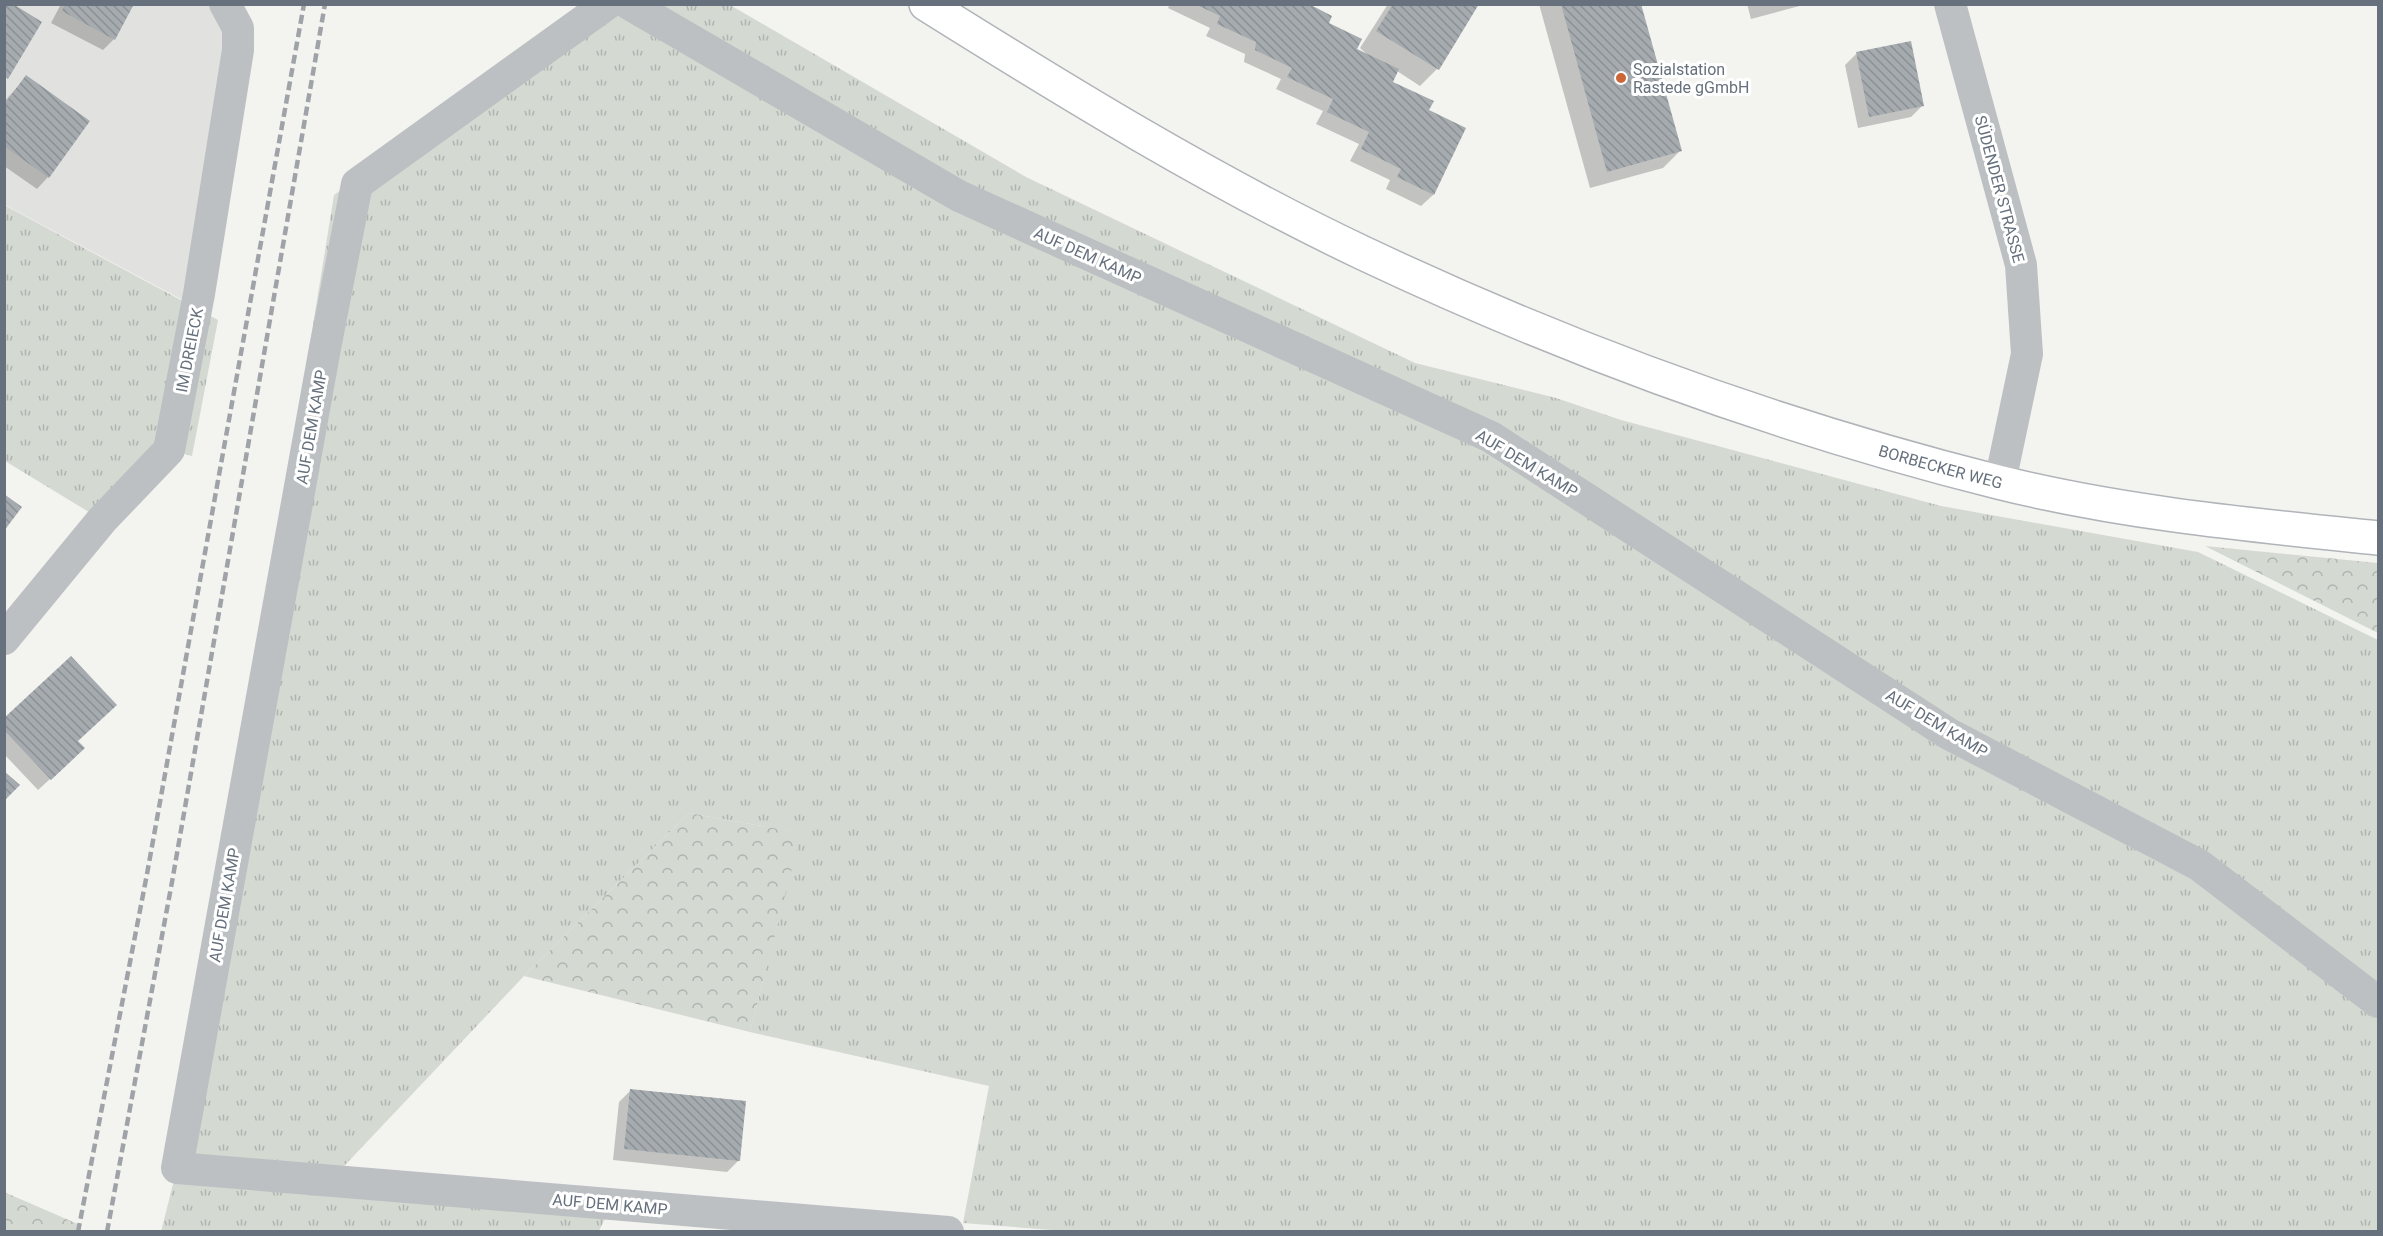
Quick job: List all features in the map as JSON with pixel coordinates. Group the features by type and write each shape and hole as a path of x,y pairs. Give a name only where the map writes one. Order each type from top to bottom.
{"street":[{"name":"IM DREIECK","path":"4,639 102,520 170,450 201,283 238,50 237,27 225,4"},
{"name":"AUF DEM KAMP","path":"607,4 357,184 325,348 177,1168 948,1232"},
{"name":"AUF DEM KAMP","path":"629,4 959,196 1491,437 1949,734 2199,865 2379,1002"},
{"name":"BORBECKER WEG","path":"926,4 1058,87 1213,176 1361,252 1521,324 1670,381 1823,434 2000,482 2116,506 2244,524 2379,538"},
{"name":"SÜDENDER STRASSE","path":"1950,4 2021,265 2027,354 2000,482"}],"shaded area":[{"path":"4,5 209,5 253,38 207,313 5,205"}],"green space":[{"path":"597,5 730,5 1026,177 1415,363 1556,398 1621,420 1941,506 2198,552 2378,640 2378,1231 1078,1232 963,1223 989,1086 750,1032 800,833 689,813 524,976 329,1182 610,1208 599,1231 161,1232 177,1168 334,195"},
{"path":"4,205 218,320 192,456 169,450 102,520 5,461"},
{"path":"2205,546 2378,563 2378,633"},
{"path":"689,813 801,833 750,1032 524,976"},
{"path":"4,1192 80,1225 78,1231 5,1231"}],"building":[{"path":"4,4 13,4 42,22 8,79 4,76"},
{"path":"65,4 134,4 115,40 62,11"},
{"path":"1195,4 1309,4 1332,16 1329,23 1362,39 1357,49 1399,69 1393,82 1434,101 1429,110 1466,128 1434,195 1397,177 1401,169 1361,149 1369,132 1327,112 1333,99 1287,77 1292,68 1255,50 1256,42 1217,24 1220,16"},
{"path":"1393,4 1479,4 1439,70 1376,31"},
{"name":"Sozialstation Rastede gGmbH","path":"1561,4 1641,4 1682,151 1607,172"},
{"path":"1911,41 1924,106 1869,117 1856,52"},
{"path":"26,75 90,121 49,178 4,146 4,105"},
{"path":"4,494 22,507 4,531"},
{"path":"71,656 117,705 78,741 85,748 51,780 4,730 4,718"},
{"path":"4,771 20,785 4,801"},
{"path":"630,1089 746,1101 740,1161 624,1149"}],"railway":[{"path":"78,1232 147,874 304,4"},
{"path":"107,1232 172,882 325,4"}],"place":[{"name":"Sozialstation Rastede gGmbH","path":"1621,78"}]}
